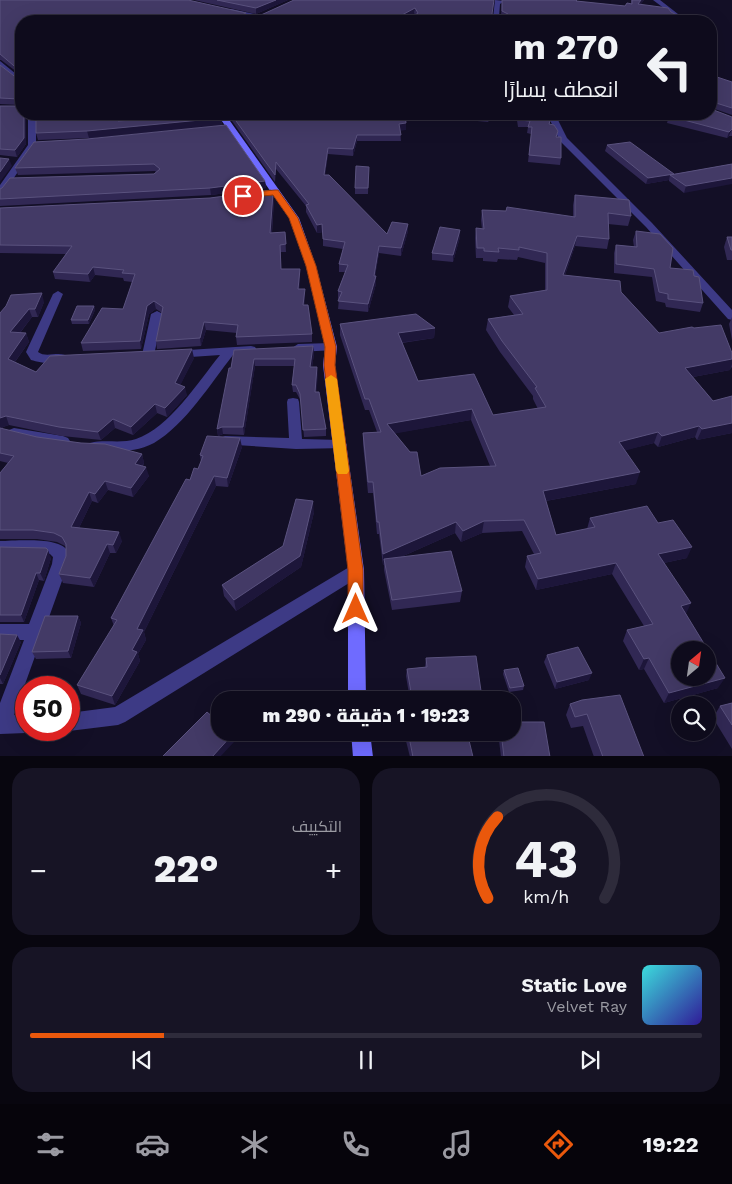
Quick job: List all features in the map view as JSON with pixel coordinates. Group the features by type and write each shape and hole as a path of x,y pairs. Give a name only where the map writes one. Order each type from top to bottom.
{"main road":[{"path":"223,120 225,128 271,193 294,218 311,266 331,347 329,365 356,570 357,691"},
{"path":"361,741 363,756"}],"street":[{"path":"496,15 497,4 501,1 498,0"},
{"path":"656,0 676,15"},
{"path":"223,9 263,15"},
{"path":"0,63 15,77"},
{"path":"0,192 14,180 21,162 32,144 32,120"},
{"path":"554,120 563,140 649,225 732,317"},
{"path":"32,144 42,144"},
{"path":"7,160 21,162"},
{"path":"58,294 32,352 35,357 44,359 73,358"},
{"path":"157,314 144,355 266,349"},
{"path":"285,349 331,347"},
{"path":"9,432 96,447 138,444 157,436 190,400 230,351"},
{"path":"293,402 296,444"},
{"path":"223,441 340,445"},
{"path":"0,547 53,548 61,554 60,564 0,725 15,724"},
{"path":"80,721 118,716 356,570"},
{"path":"0,632 35,632"}],"building":[{"path":"0,0 188,0 246,13 242,15 15,15 15,67 0,54"},
{"path":"217,0 276,0 256,8"},
{"path":"294,0 494,0 492,14 494,15 415,15 418,13 415,8 402,15 261,15"},
{"path":"502,0 577,0 625,6 627,3 632,4 632,0 641,0 638,4 668,8 677,15 508,15 502,11"},
{"path":"0,65 15,77 15,99 0,98"},
{"path":"717,77 732,82 732,108 717,103"},
{"path":"0,106 15,106 15,120 24,120 24,138 15,150 0,149"},
{"path":"717,111 732,117 732,129 729,132 684,120 717,120"},
{"path":"36,120 200,120 87,131 36,133"},
{"path":"235,120 406,120 406,123 399,124 401,135 357,135 353,149 328,148 324,175 329,175 387,234 392,222 408,224 401,248 379,246 374,276 376,276 368,304 338,301 342,292 338,291 348,265 339,264 345,242 323,239 322,224 317,225 306,205 309,204 276,162 275,175"},
{"path":"519,120 550,120 549,124 554,125 558,131 556,137 561,137 561,158 529,155 532,127 528,127 530,121"},
{"path":"226,125 265,181 210,188 0,199 0,189 10,178 154,174 160,169 154,164 15,168 34,142 87,139"},
{"path":"630,142 674,174 648,178 607,145"},
{"path":"0,158 9,159 0,172"},
{"path":"732,164 732,178 686,186 670,175"},
{"path":"356,166 369,167 368,188 355,188"},
{"path":"271,190 273,193 270,233 285,232 286,244 280,245 281,269 300,269 298,289 305,289 303,305 308,305 312,334 236,337 238,325 204,322 200,338 156,341 163,307 154,301 147,306 140,341 81,343 102,308 123,309 135,274 122,273 124,270 93,267 88,274 53,272 72,246 0,245 0,208 210,198"},
{"path":"575,195 629,200 631,216 608,213 609,239 577,236 563,275 620,281 621,292 659,333 692,327 721,325 732,353 732,359 685,368 713,401 732,396 732,423 702,429 699,426 662,436 658,432 619,442 640,472 543,491 556,535 595,527 590,518 647,506 658,523 673,520 692,547 658,554 691,603 681,606 702,641 671,641 671,686 695,686 669,693 649,658 644,659 627,630 653,624 616,563 538,579 527,556 541,553 524,520 484,521 463,531 456,522 383,554 379,522 377,522 373,482 368,482 363,433 381,432 369,399 365,399 340,324 416,314 435,328 398,333 418,381 474,374 493,415 546,407 535,388 537,387 502,341 488,319 523,314 510,296 547,290 547,253 519,247 519,250 498,248 499,252 484,251 484,248 477,248 476,228 484,229 482,210 506,211 507,207 575,217","holes":["472,409 496,466 440,468 421,476 417,452 410,452 387,424"]},
{"path":"440,227 460,230 453,255 432,253"},
{"path":"636,231 660,234 673,248 670,268 693,270 694,276 699,277 703,303 668,299 668,294 659,292 654,269 616,264 616,245 637,247"},
{"path":"727,237 732,237 732,250 731,250"},
{"path":"42,293 35,309 29,309 10,332 26,333 8,359 36,372 50,356 192,349 175,383 185,387 165,408 155,404 131,427 113,419 98,432 59,427 6,416 0,418 0,313 11,295"},
{"path":"77,306 94,306 88,320 71,320"},
{"path":"313,346 310,367 317,367 315,392 319,392 326,429 303,430 300,394 296,385 292,385 295,359 254,359 243,427 222,427 217,429 234,350"},
{"path":"0,428 37,437 105,444 142,454 135,464 146,467 131,488 105,481 95,494 89,492 71,527 119,532 113,545 107,544 90,578 59,574 66,556 66,544 62,537 54,533 33,530 0,530 0,473 14,456 0,453"},
{"path":"207,436 240,438 227,478 214,476 137,629 143,630 132,650 137,652 112,696 80,686 80,680 117,620 111,618 186,479 190,480 194,468 198,469 203,456 200,455"},
{"path":"296,499 313,501 300,556 234,600 222,585 283,546"},
{"path":"0,547 46,548 48,550 40,573 36,573 21,615 0,615"},
{"path":"451,551 462,591 392,600 384,559"},
{"path":"45,616 78,616 68,651 32,652"},
{"path":"0,634 17,635 0,675"},
{"path":"578,647 592,673 557,682 547,655"},
{"path":"476,656 481,691 411,691 407,669 427,667 426,658"},
{"path":"716,663 725,678 716,680"},
{"path":"518,668 524,686 510,688 504,670"},
{"path":"620,695 644,756 603,756 587,714 575,717 570,704 582,700"},
{"path":"732,703 732,725 720,706"},
{"path":"207,712 211,715 211,741 227,741 213,756 163,756"},
{"path":"521,722 544,722 550,756 504,756 502,741 521,741"},
{"path":"410,741 469,741 473,756 413,756"}],"slow traffic":[{"path":"331,379 343,471"}],"route":[{"path":"243,196 275,192 294,218 311,266 331,347 329,365 356,570 356,609"}]}
